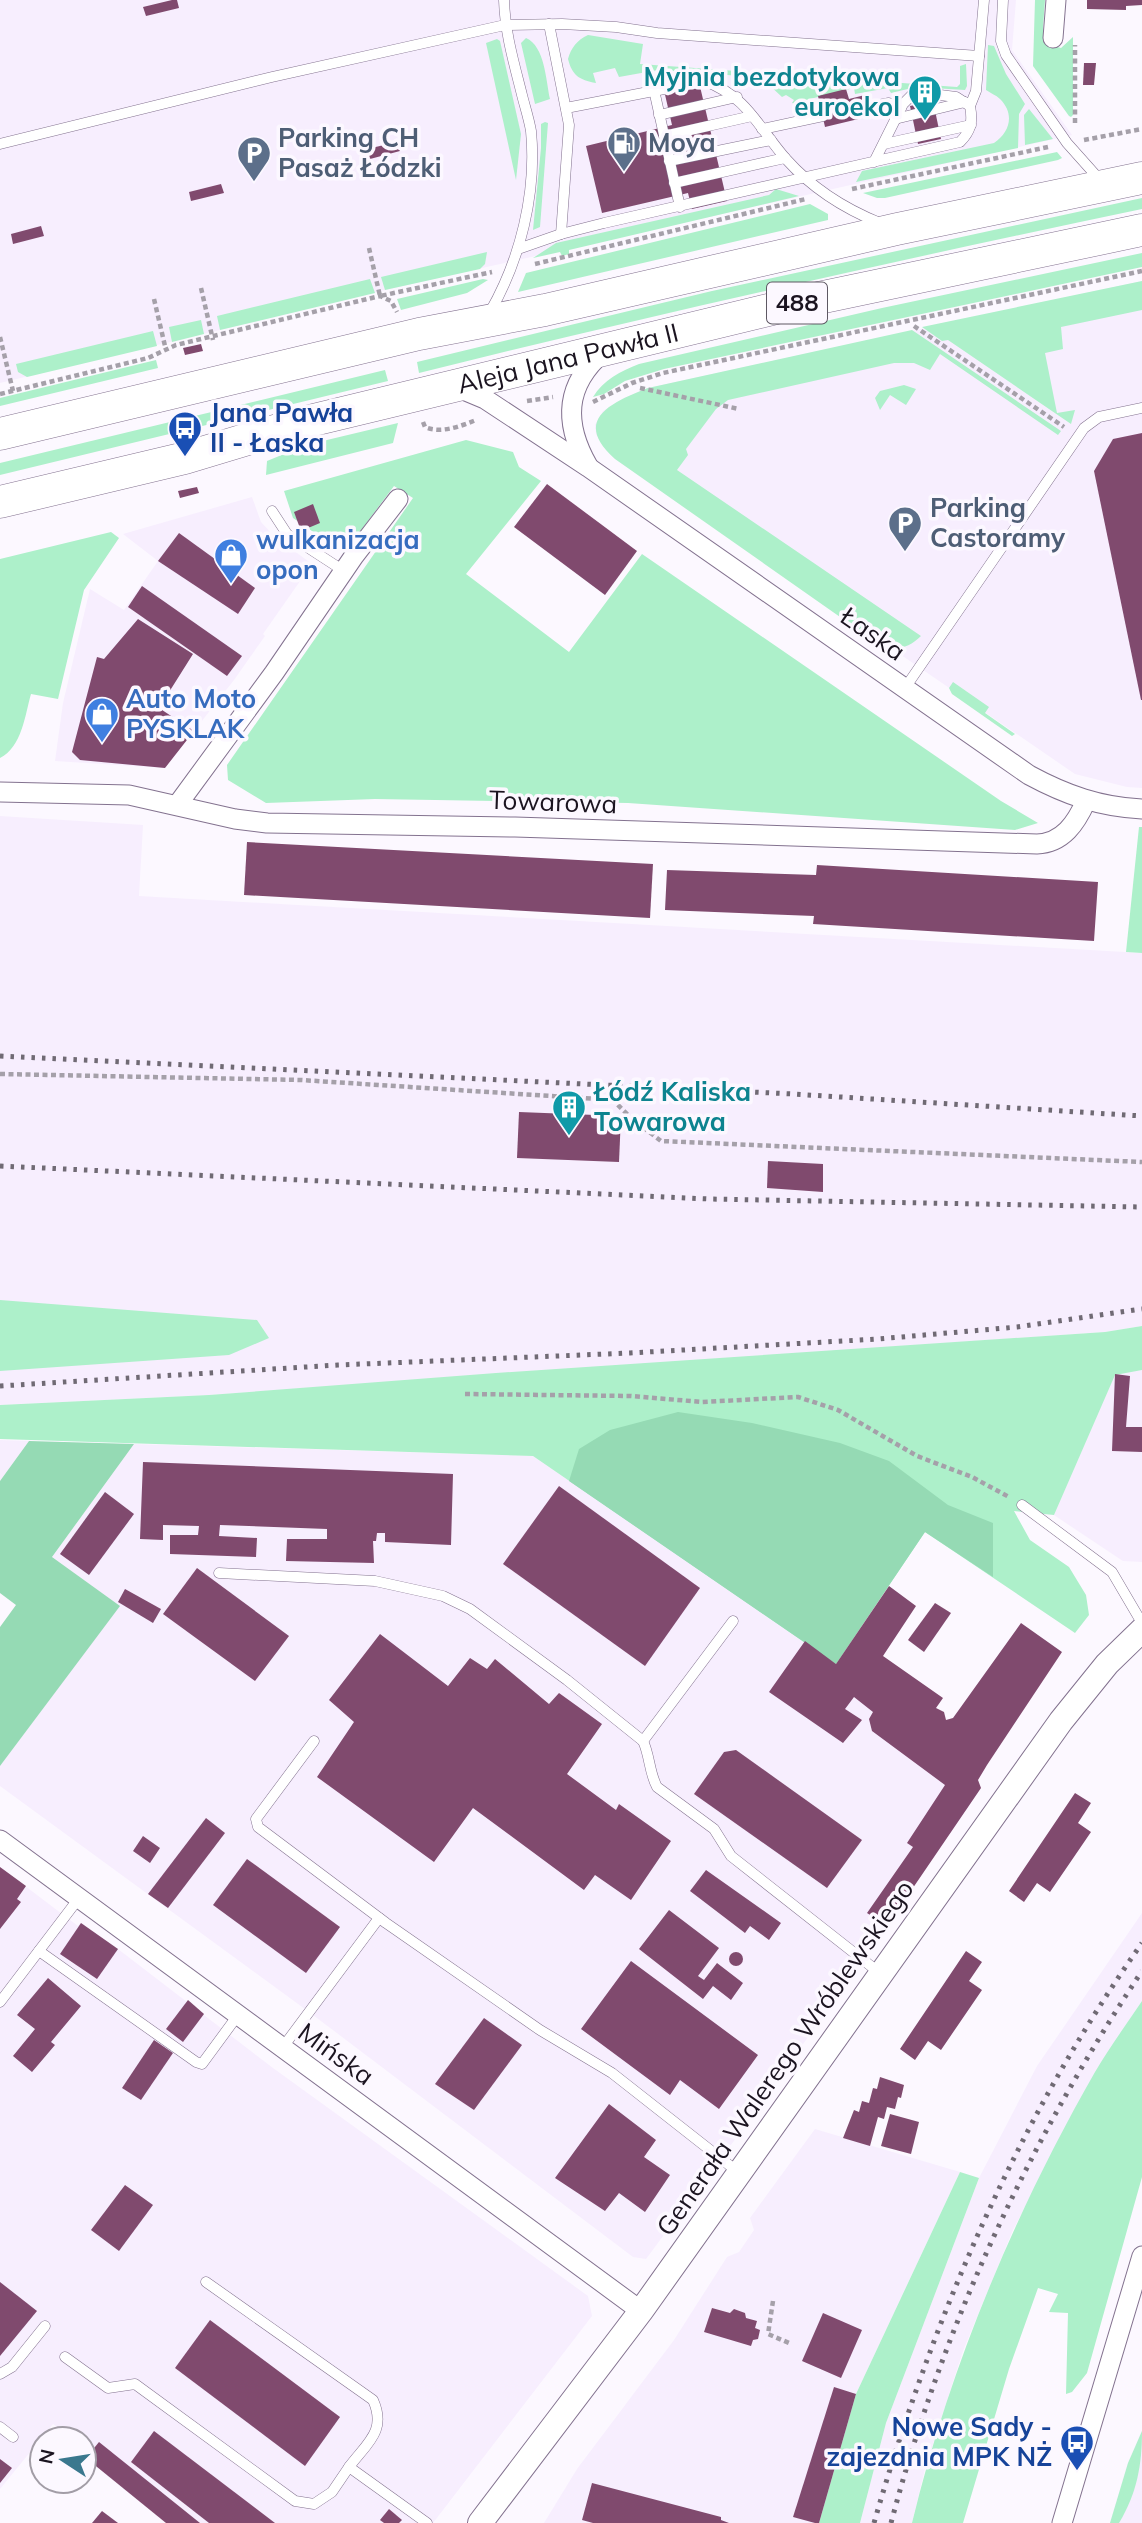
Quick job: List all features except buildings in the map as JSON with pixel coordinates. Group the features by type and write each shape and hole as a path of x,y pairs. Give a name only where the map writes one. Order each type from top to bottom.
{"main road":[{"name":"Aleja Jana Pawła II","path":"0,434 419,334 545,310 897,229 1142,178"},
{"name":"Aleja Jana Pawła II","path":"0,502 184,458 301,423 814,299 1142,230"}],"street":[{"path":"1053,29 1056,0"},
{"path":"588,467 575,440 571,407 583,375 593,360 607,349"},
{"name":"Łaska","path":"454,385 485,399 588,467 1029,775 1086,802 1142,809"},
{"path":"178,804 398,499"},
{"name":"Towarowa","path":"0,792 110,794 178,804 235,819 267,823 515,827 1037,844 1051,842 1066,834 1086,802"},
{"name":"Generała Walerego Wróblewskiego","path":"480,2523 641,2311 1068,1712 1107,1664 1142,1630"},
{"name":"Mińska","path":"0,1840 641,2311"},
{"path":"1062,2523 1137,2289 1142,2256"}],"lane":[{"path":"484,322 512,268 529,193 531,131 505,25 504,0"},
{"path":"895,119 967,104 976,91 984,0"},
{"path":"1003,0 1001,41 1006,55 1067,143 1106,185"},
{"path":"549,24 569,136 561,234"},
{"path":"0,144 272,77 505,25 562,24 979,56"},
{"path":"566,108 705,81 737,97 785,158 805,178 826,194 870,219 897,229"},
{"path":"654,90 680,207"},
{"path":"518,249 561,234 680,207 874,162 960,142 970,131 972,117 967,104 956,97 924,93 912,95 901,108 874,162"},
{"path":"659,115 737,97"},
{"path":"869,107 889,103 901,108"},
{"path":"664,136 752,116"},
{"path":"762,129 823,116"},
{"path":"884,144 971,125"},
{"path":"669,161 771,140"},
{"path":"674,183 785,158"},
{"path":"905,688 1084,428 1099,417 1142,408"},
{"path":"272,510 287,534 344,571"},
{"path":"1022,1505 1112,1572 1142,1623"},
{"path":"219,1573 375,1581 443,1596 481,1617 643,1741 650,1755 651,1777 657,1787 714,1829 731,1856 881,1975"},
{"path":"643,1741 733,1621"},
{"path":"314,1741 256,1819 258,1827 379,1918 540,2030 612,2073 739,2172"},
{"path":"0,2002 79,1898"},
{"path":"283,2047 379,1918"},
{"path":"39,1951 195,2062 202,2064 238,2015"},
{"path":"65,2357 108,2389 135,2384 295,2501 314,2504 332,2492 378,2429 379,2414 373,2400 206,2282"},
{"path":"0,2374 12,2367 45,2326"},
{"path":"0,2427 13,2437"},
{"path":"349,2467 427,2523"}],"path":[{"path":"1053,29 1076,28 1075,131"},
{"path":"1078,141 1142,129"},
{"path":"0,394 148,358 176,345 380,296 567,258 826,194 1058,145"},
{"path":"369,248 380,296"},
{"path":"587,401 599,400 632,383 663,373 1142,271"},
{"path":"201,288 213,338"},
{"path":"380,296 391,301 397,314"},
{"path":"154,299 164,346"},
{"path":"914,326 1068,429"},
{"path":"0,337 13,391"},
{"path":"640,388 739,409"},
{"path":"524,402 542,397 560,398"},
{"path":"422,415 425,427 433,430 460,426 484,417"},
{"path":"0,1074 301,1080 613,1100 661,1141 1142,1162"},
{"path":"465,1394 631,1396 702,1402 798,1397 838,1409 917,1455 972,1477 1022,1505"},
{"path":"773,2301 768,2334 789,2343"}],"shaded area":[{"name":"Parking CH Pasaż Łódzki","path":"0,0 1016,0 1012,50 1072,135 385,290 0,383"},
{"path":"1142,281 1142,788 1075,774 615,459 596,434 595,425 603,411 648,388"},
{"path":"252,497 261,522 274,536 312,564 234,680 165,768 55,761 63,703 90,589 124,610 158,561 123,534"},
{"path":"0,816 143,825 139,896 1142,953 1142,1326 1105,1332 209,1395 0,1405"},
{"path":"1142,1370 1142,1562 1123,1561 1054,1515 1115,1374"},
{"path":"0,1440 29,1441 0,1481"},
{"path":"134,1444 533,1456 987,1765 978,1780 981,1788 887,1926 742,2130 646,2259 633,2257 309,2012 0,1786 0,1766 119,1606 52,1557"},
{"path":"0,1867 78,1926 81,1923 118,1949 273,2068 588,2296 592,2316 433,2523 200,2523 98,2444 98,2425 28,2425 28,2455 0,2489"},
{"path":"1142,1913 1142,2001 1096,2071 1013,2230 963,2351 925,2469 912,2523 860,2523 886,2423 979,2178 1037,2066"},
{"path":"815,2129 960,2172 856,2394 819,2523 544,2523 577,2469 674,2340 727,2257 739,2252 754,2230 750,2218"},
{"path":"1142,2431 1142,2523 1110,2523 1128,2463"}],"green space":[{"path":"1035,0 1045,0 1043,28 1048,44 1061,48 1073,37 1071,117 1033,66"},
{"path":"588,35 643,44 640,64 957,87 960,84 960,66 966,64 967,86 965,90 916,87 891,93 888,88 855,94 854,88 810,99 812,108 792,103 794,100 786,95 782,97 768,84 755,77 658,70 619,77 615,68 593,73 596,83 577,76 568,59 575,45"},
{"path":"526,38 541,56 550,99 535,104 521,43"},
{"path":"497,39 500,41 521,134 516,180 486,43"},
{"path":"988,45 994,46 1006,74 1025,104 1019,114 1018,148 856,182 862,171 994,143 1004,134 1009,122 1008,111 1000,99 986,90"},
{"path":"1029,109 1053,139 1025,145 1024,115"},
{"path":"548,123 540,227 533,230 541,124"},
{"path":"1057,152 1062,158 1058,160 885,198 863,193"},
{"path":"776,189 799,196 569,250 569,254 562,256 560,252 533,258 556,243 769,195"},
{"path":"1142,198 1142,209 599,329 419,373 417,362 712,291"},
{"path":"810,204 828,214 828,220 518,292 526,273"},
{"path":"487,252 485,264 480,269 385,290 381,277"},
{"path":"1142,253 1142,267 664,369 625,381 604,394 593,397 613,377 639,364 882,308"},
{"path":"370,279 375,293 220,330 217,316"},
{"path":"488,280 467,293 401,310 397,299"},
{"path":"1142,281 1142,310 1061,327 1063,349 1045,353 1057,413 1075,410 1071,424 948,340 942,341 922,327"},
{"path":"201,320 204,334 172,342 169,327"},
{"path":"912,330 1061,431 1058,435 940,354 930,370 914,363 894,363 728,400 716,409 686,449 688,455 677,470 921,636 907,646 891,648 880,645 615,459 602,445 597,433 597,423 610,406 648,388"},
{"path":"153,331 157,346 27,377 18,372 16,364"},
{"path":"156,360 158,368 0,406 0,398"},
{"path":"385,370 388,381 0,475 0,463"},
{"path":"904,385 916,389 906,405 890,395 880,410 875,398 880,391"},
{"path":"398,423 393,443 266,475 267,461 306,445"},
{"path":"466,440 513,452 519,467 541,481 466,574 569,652 642,554 1001,801 1038,823 1015,830 628,803 375,799 266,803 228,780 227,765 413,498 394,486 344,553 293,518 284,491"},
{"path":"111,532 119,538 84,590 58,699 31,694 18,738 0,758 0,559"},
{"path":"953,682 989,707 985,713 1015,734 1012,736 952,694 949,688"},
{"path":"1139,827 1142,827 1142,953 1126,952"},
{"path":"0,1300 257,1320 269,1338 229,1355 0,1371"},
{"path":"1142,1326 1142,1370 1115,1375 1054,1515 1014,1511 1030,1540 1069,1567 1086,1595 1089,1615 1075,1633 925,1532 836,1664 533,1456 0,1439 0,1405 209,1395 1105,1332"},
{"path":"678,1412 752,1423 840,1443 889,1461 948,1505 993,1523 993,1577 925,1532 836,1664 569,1481 579,1449 610,1430"},
{"path":"29,1441 134,1444 52,1557 120,1606 0,1766 0,1627 16,1605 0,1593 0,1481"},
{"path":"1142,2001 1142,2177 1087,2373 1072,2392 1066,2394 1068,2313 1049,2312 1058,2294 1038,2288 1009,2369 963,2523 912,2523 945,2406 1012,2235 1038,2179 1095,2072"},
{"path":"960,2172 979,2178 886,2423 860,2523 819,2523 856,2394"},
{"path":"1142,2431 1141,2456 1134,2490 1119,2523 1110,2523 1128,2463"}],"railway":[{"path":"0,1056 793,1094 1142,1116"},
{"path":"0,1166 709,1199 1142,1207"},
{"path":"0,1386 338,1365 878,1339 1017,1327 1142,1309"},
{"path":"874,2523 923,2370 984,2222 1056,2079 1097,2010 1142,1943"},
{"path":"891,2523 936,2378 994,2237 1062,2101 1142,1971"}],"place":[{"name":"Myjnia bezdotykowa euroekol","path":"925,122"},
{"name":"Moya","path":"624,173"},
{"name":"Parking CH Pasaż Łódzki","path":"254,183"},
{"name":"Jana Pawła II - Łaska","path":"185,458"},
{"name":"Parking Castoramy","path":"905,553"},
{"name":"wulkanizacja opon","path":"231,585"},
{"name":"Auto Moto PYSKLAK","path":"102,744"},
{"name":"Łódź Kaliska Towarowa","path":"569,1137"},
{"name":"Nowe Sady - zajezdnia MPK NŻ","path":"1077,2472"}]}
